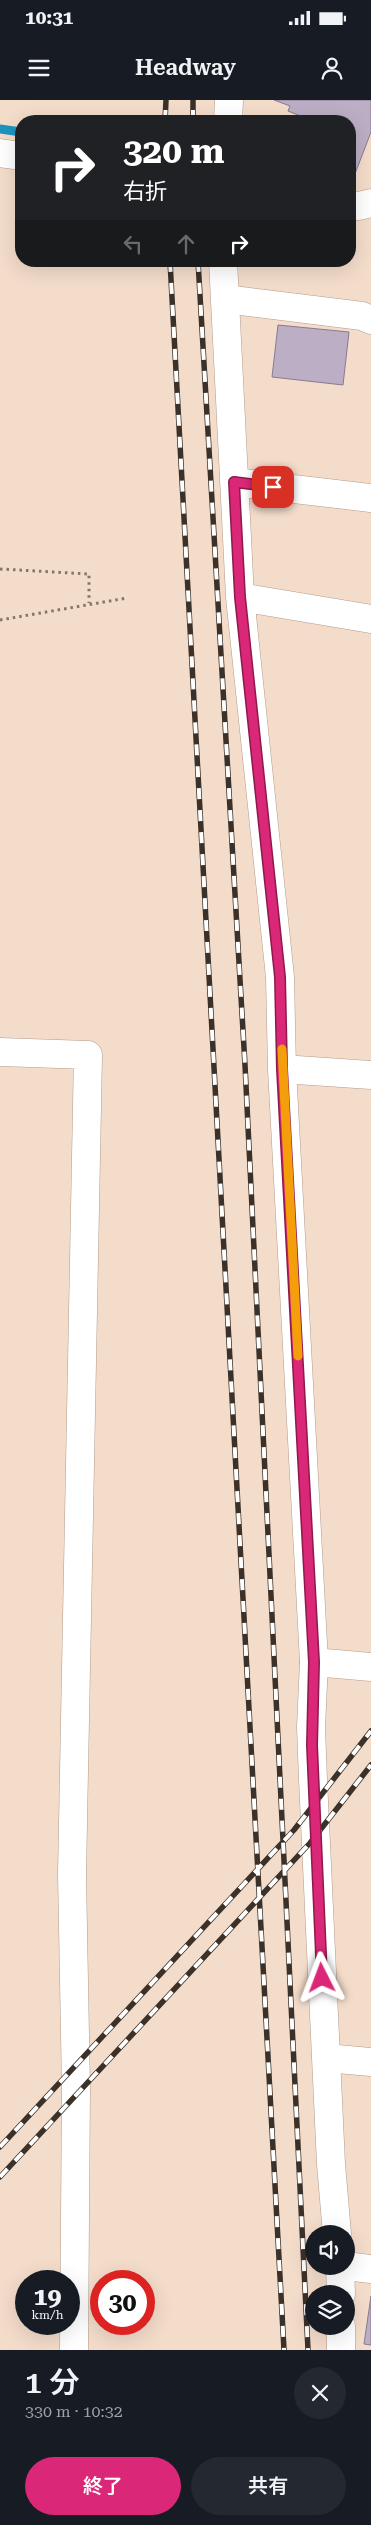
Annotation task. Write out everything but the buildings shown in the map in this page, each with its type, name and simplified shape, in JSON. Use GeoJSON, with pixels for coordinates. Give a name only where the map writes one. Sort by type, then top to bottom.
{"type":"FeatureCollection","features":[{"type":"Feature","properties":{"kind":"street"},"geometry":{"type":"LineString","coordinates":[[228,115],[229,100]]}},
{"type":"Feature","properties":{"kind":"street"},"geometry":{"type":"LineString","coordinates":[[0,153],[15,155]]}},
{"type":"Feature","properties":{"kind":"street"},"geometry":{"type":"LineString","coordinates":[[356,206],[371,203]]}},
{"type":"Feature","properties":{"kind":"street"},"geometry":{"type":"LineString","coordinates":[[223,267],[240,597],[280,977],[282,1069],[314,1662],[311,1727],[312,1780],[331,2164],[336,2225]]}},
{"type":"Feature","properties":{"kind":"street"},"geometry":{"type":"LineString","coordinates":[[225,299],[362,316],[371,320]]}},
{"type":"Feature","properties":{"kind":"street"},"geometry":{"type":"LineString","coordinates":[[234,482],[371,498]]}},
{"type":"Feature","properties":{"kind":"street"},"geometry":{"type":"LineString","coordinates":[[240,597],[371,619]]}},
{"type":"Feature","properties":{"kind":"street"},"geometry":{"type":"LineString","coordinates":[[0,1052],[88,1055],[72,1874],[76,2089],[74,2350]]}},
{"type":"Feature","properties":{"kind":"street"},"geometry":{"type":"LineString","coordinates":[[282,1069],[371,1075]]}},
{"type":"Feature","properties":{"kind":"street"},"geometry":{"type":"LineString","coordinates":[[314,1662],[371,1667]]}},
{"type":"Feature","properties":{"kind":"street"},"geometry":{"type":"LineString","coordinates":[[326,2058],[371,2062]]}},
{"type":"Feature","properties":{"kind":"street"},"geometry":{"type":"LineString","coordinates":[[355,2267],[371,2269]]}},
{"type":"Feature","properties":{"kind":"street"},"geometry":{"type":"LineString","coordinates":[[341,2335],[342,2350]]}},
{"type":"Feature","properties":{"kind":"path"},"geometry":{"type":"LineString","coordinates":[[0,570],[89,574],[89,603]]}},
{"type":"Feature","properties":{"kind":"path"},"geometry":{"type":"LineString","coordinates":[[0,620],[89,603],[127,598]]}},
{"type":"Feature","properties":{"kind":"waterway"},"geometry":{"type":"LineString","coordinates":[[0,129],[15,131]]}},
{"type":"Feature","properties":{"kind":"railway"},"geometry":{"type":"LineString","coordinates":[[165,115],[166,100]]}},
{"type":"Feature","properties":{"kind":"railway"},"geometry":{"type":"LineString","coordinates":[[193,100],[193,115]]}},
{"type":"Feature","properties":{"kind":"railway"},"geometry":{"type":"LineString","coordinates":[[170,267],[284,2350]]}},
{"type":"Feature","properties":{"kind":"railway"},"geometry":{"type":"LineString","coordinates":[[198,267],[245,1065],[308,2350]]}},
{"type":"Feature","properties":{"kind":"railway"},"geometry":{"type":"LineString","coordinates":[[0,2147],[294,1830],[371,1731]]}},
{"type":"Feature","properties":{"kind":"railway"},"geometry":{"type":"LineString","coordinates":[[0,2177],[310,1843],[371,1765]]}},
{"type":"Feature","properties":{"kind":"slow traffic"},"geometry":{"type":"LineString","coordinates":[[282,1049],[298,1356]]}},
{"type":"Feature","properties":{"kind":"route"},"geometry":{"type":"LineString","coordinates":[[273,487],[234,482],[240,597],[280,977],[282,1069],[314,1662],[311,1727],[312,1780],[322,1978]]}}]}
